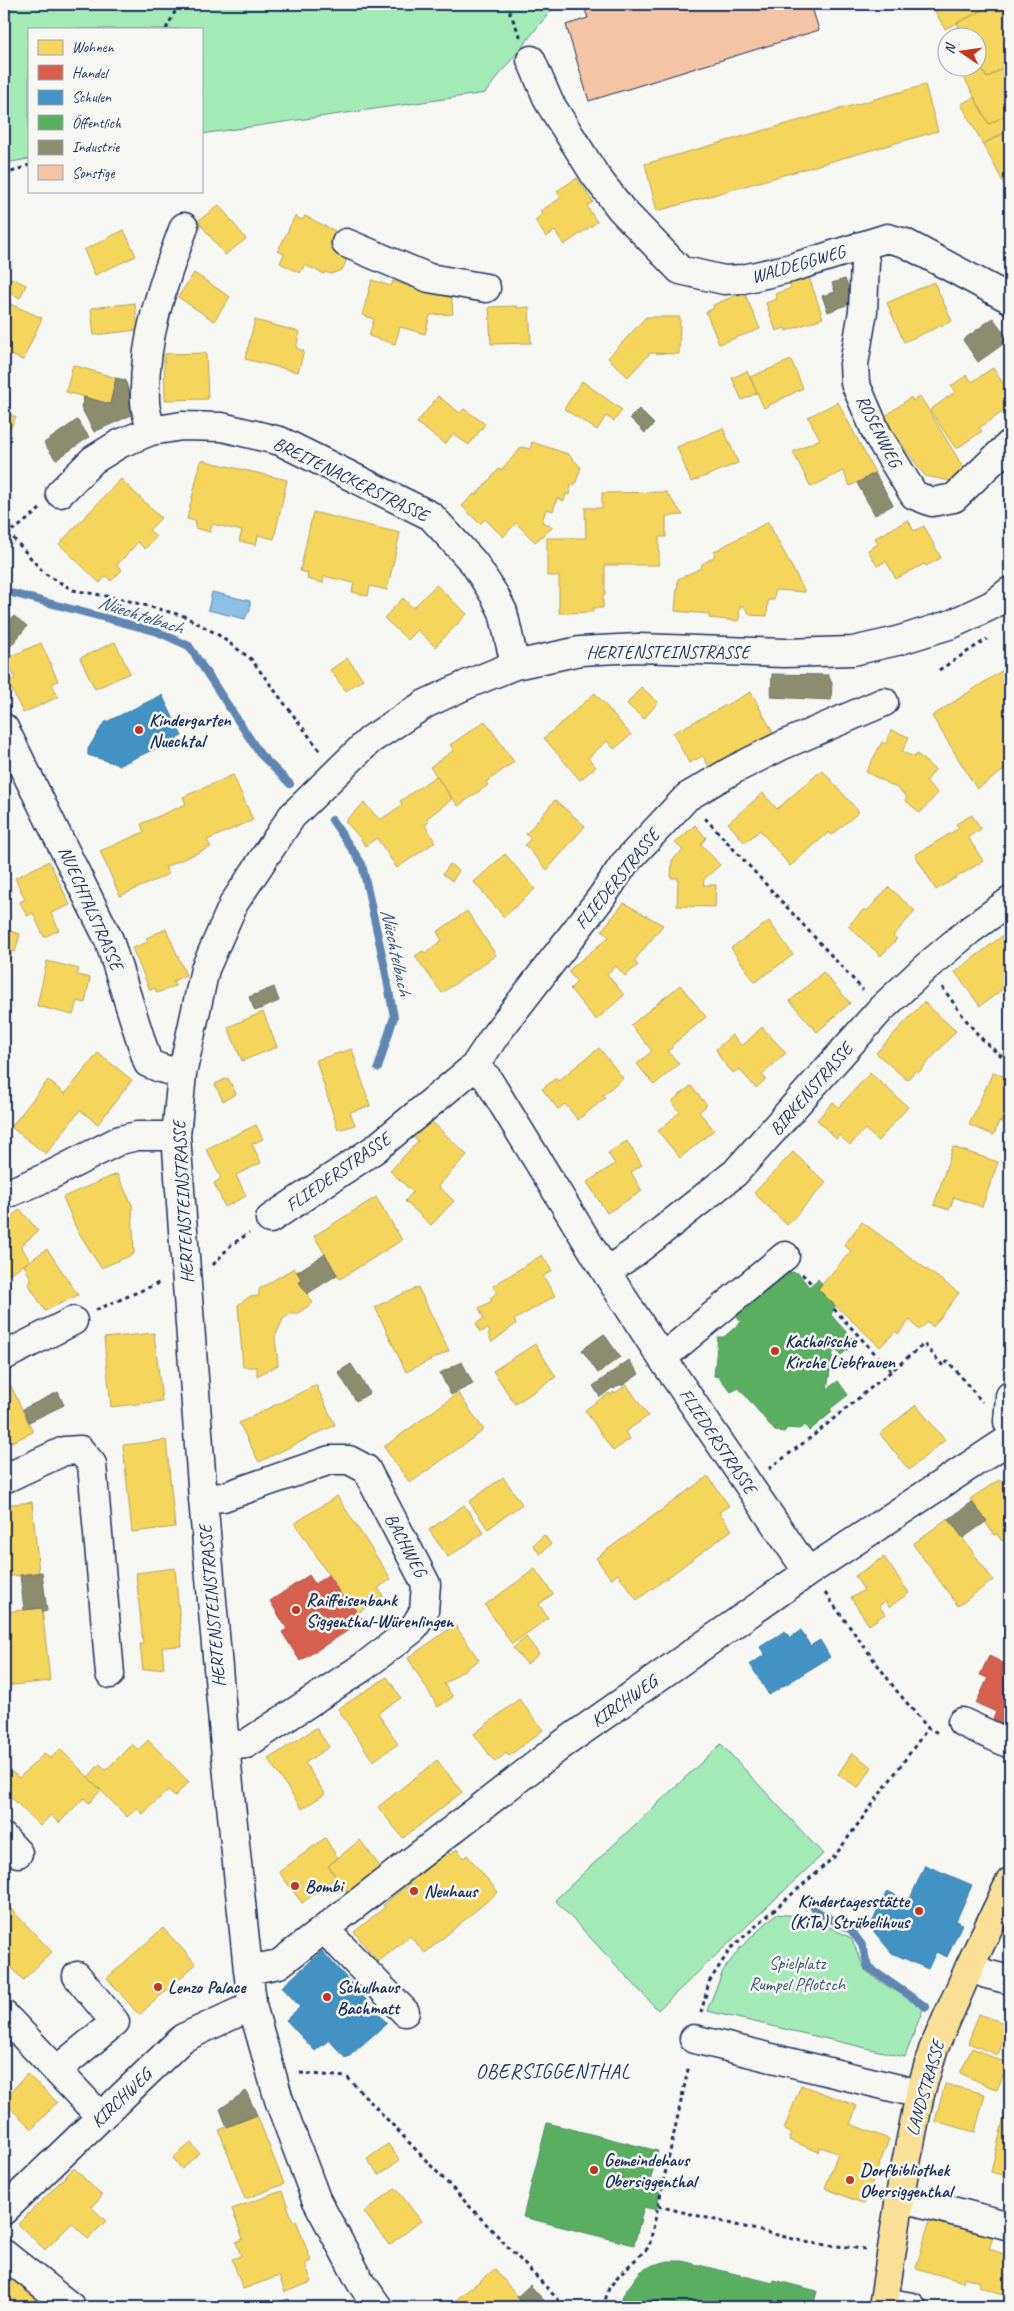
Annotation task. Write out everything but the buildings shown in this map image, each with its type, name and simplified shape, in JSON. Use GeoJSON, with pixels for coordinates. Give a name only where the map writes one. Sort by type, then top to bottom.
{"type":"FeatureCollection","features":[{"type":"Feature","properties":{"kind":"main road","name":"LANDSTRASSE"},"geometry":{"type":"LineString","coordinates":[[883,2305],[899,2199],[920,2094],[933,2050],[970,1966],[1007,1898]]}},
{"type":"Feature","properties":{"kind":"street","name":"WALDEGGWEG"},"geometry":{"type":"LineString","coordinates":[[531,60],[549,102],[595,175],[621,210],[680,270],[724,280],[744,279],[791,268],[887,238],[905,243],[1010,300]]}},
{"type":"Feature","properties":{"kind":"street"},"geometry":{"type":"LineString","coordinates":[[151,431],[145,402],[150,334],[163,284],[184,227]]}},
{"type":"Feature","properties":{"kind":"street"},"geometry":{"type":"LineString","coordinates":[[346,243],[429,278],[486,288]]}},
{"type":"Feature","properties":{"kind":"street","name":"ROSENWEG"},"geometry":{"type":"LineString","coordinates":[[860,246],[865,262],[863,311],[854,364],[855,383],[878,434],[914,495],[932,502],[954,498],[1010,444]]}},
{"type":"Feature","properties":{"kind":"street","name":"BREITENACKERSTRASSE"},"geometry":{"type":"LineString","coordinates":[[60,493],[93,460],[119,444],[151,431],[182,426],[222,427],[280,441],[431,516],[474,563],[495,596],[502,612],[515,665]]}},
{"type":"Feature","properties":{"kind":"street","name":"HERTENSTEINSTRASSE"},"geometry":{"type":"LineString","coordinates":[[378,2307],[360,2282],[316,2199],[279,2100],[253,2009],[224,1746],[203,1499],[176,1136],[182,1074],[205,969],[234,903],[292,816],[370,740],[425,704],[515,665],[580,651],[638,648],[784,653],[853,651],[897,641],[952,624],[992,604],[1010,591]]}},
{"type":"Feature","properties":{"kind":"street","name":"FLIEDERSTRASSE"},"geometry":{"type":"LineString","coordinates":[[270,1219],[375,1149],[474,1067],[496,1034],[601,898],[624,864],[687,797],[733,770],[783,745],[884,702]]}},
{"type":"Feature","properties":{"kind":"street","name":"NUECHTALSTRASSE"},"geometry":{"type":"LineString","coordinates":[[4,728],[109,940],[148,1063],[182,1074]]}},
{"type":"Feature","properties":{"kind":"street","name":"BIRKENSTRASSE"},"geometry":{"type":"LineString","coordinates":[[606,1272],[635,1252],[735,1173],[881,1009],[926,966],[970,930],[1010,901]]}},
{"type":"Feature","properties":{"kind":"street","name":"FLIEDERSTRASSE"},"geometry":{"type":"LineString","coordinates":[[474,1067],[487,1078],[606,1272],[662,1358],[808,1572]]}},
{"type":"Feature","properties":{"kind":"street"},"geometry":{"type":"LineString","coordinates":[[4,1195],[47,1178],[120,1140],[137,1136],[176,1136]]}},
{"type":"Feature","properties":{"kind":"street"},"geometry":{"type":"LineString","coordinates":[[662,1358],[785,1256]]}},
{"type":"Feature","properties":{"kind":"street"},"geometry":{"type":"LineString","coordinates":[[4,1356],[73,1322]]}},
{"type":"Feature","properties":{"kind":"street"},"geometry":{"type":"LineString","coordinates":[[1010,1396],[1008,1422],[1010,1426]]}},
{"type":"Feature","properties":{"kind":"street","name":"KIRCHWEG"},"geometry":{"type":"LineString","coordinates":[[248,1970],[279,1964],[562,1744],[808,1572],[1010,1439]]}},
{"type":"Feature","properties":{"kind":"street"},"geometry":{"type":"LineString","coordinates":[[4,1479],[64,1451],[80,1450],[92,1464],[110,1674]]}},
{"type":"Feature","properties":{"kind":"street","name":"BACHWEG"},"geometry":{"type":"LineString","coordinates":[[203,1499],[223,1497],[330,1460],[349,1460],[366,1469],[426,1584],[424,1611],[413,1629],[363,1667],[246,1744],[224,1746]]}},
{"type":"Feature","properties":{"kind":"street"},"geometry":{"type":"LineString","coordinates":[[953,1729],[1010,1744]]}},
{"type":"Feature","properties":{"kind":"street"},"geometry":{"type":"LineString","coordinates":[[325,1930],[405,2012]]}},
{"type":"Feature","properties":{"kind":"street"},"geometry":{"type":"LineString","coordinates":[[970,1966],[986,1974],[1010,1980]]}},
{"type":"Feature","properties":{"kind":"street"},"geometry":{"type":"LineString","coordinates":[[57,2070],[115,2022],[77,1976]]}},
{"type":"Feature","properties":{"kind":"street","name":"KIRCHWEG"},"geometry":{"type":"LineString","coordinates":[[4,2210],[183,2038],[238,2012],[253,2009]]}},
{"type":"Feature","properties":{"kind":"street"},"geometry":{"type":"LineString","coordinates":[[4,2015],[101,2117]]}},
{"type":"Feature","properties":{"kind":"street"},"geometry":{"type":"LineString","coordinates":[[694,2039],[920,2094]]}},
{"type":"Feature","properties":{"kind":"street"},"geometry":{"type":"LineString","coordinates":[[899,2199],[918,2202],[1010,2226]]}},
{"type":"Feature","properties":{"kind":"street"},"geometry":{"type":"LineString","coordinates":[[4,2254],[71,2307]]}},
{"type":"Feature","properties":{"kind":"street"},"geometry":{"type":"LineString","coordinates":[[883,2305],[912,2307]]}},
{"type":"Feature","properties":{"kind":"path"},"geometry":{"type":"LineString","coordinates":[[166,28],[178,4]]}},
{"type":"Feature","properties":{"kind":"path"},"geometry":{"type":"LineString","coordinates":[[506,4],[531,60]]}},
{"type":"Feature","properties":{"kind":"path"},"geometry":{"type":"LineString","coordinates":[[4,175],[28,165]]}},
{"type":"Feature","properties":{"kind":"path"},"geometry":{"type":"LineString","coordinates":[[60,493],[17,528],[6,533],[44,574],[73,590],[122,599],[184,616],[217,634],[251,659],[337,772]]}},
{"type":"Feature","properties":{"kind":"path"},"geometry":{"type":"LineString","coordinates":[[939,670],[995,634]]}},
{"type":"Feature","properties":{"kind":"path"},"geometry":{"type":"LineString","coordinates":[[687,797],[881,1009]]}},
{"type":"Feature","properties":{"kind":"path"},"geometry":{"type":"LineString","coordinates":[[926,966],[984,1041],[1010,1061]]}},
{"type":"Feature","properties":{"kind":"path","name":"FLIEDERSTRASSE"},"geometry":{"type":"LineString","coordinates":[[208,1270],[231,1245],[270,1219]]}},
{"type":"Feature","properties":{"kind":"path"},"geometry":{"type":"LineString","coordinates":[[73,1322],[147,1286],[165,1280]]}},
{"type":"Feature","properties":{"kind":"path"},"geometry":{"type":"LineString","coordinates":[[834,1309],[891,1371]]}},
{"type":"Feature","properties":{"kind":"path"},"geometry":{"type":"LineString","coordinates":[[748,1485],[814,1435],[924,1344],[943,1366],[948,1361],[960,1375]]}},
{"type":"Feature","properties":{"kind":"path"},"geometry":{"type":"LineString","coordinates":[[808,1572],[896,1690],[928,1728],[953,1729]]}},
{"type":"Feature","properties":{"kind":"path"},"geometry":{"type":"LineString","coordinates":[[603,2307],[609,2288],[618,2274],[649,2247],[694,2039],[709,1982],[731,1948],[834,1857],[928,1728]]}},
{"type":"Feature","properties":{"kind":"path"},"geometry":{"type":"LineString","coordinates":[[292,2072],[347,2077],[566,2307]]}},
{"type":"Feature","properties":{"kind":"path"},"geometry":{"type":"LineString","coordinates":[[658,2206],[810,2243],[871,2249]]}},
{"type":"Feature","properties":{"kind":"green space"},"geometry":{"type":"Polygon","coordinates":[[[4,4],[556,4],[485,93],[202,134],[202,28],[28,28],[28,159],[4,163],[4,4]]]}},
{"type":"Feature","properties":{"kind":"green space"},"geometry":{"type":"Polygon","coordinates":[[[721,1744],[823,1854],[658,2010],[555,1900],[721,1744]]]}},
{"type":"Feature","properties":{"kind":"green space","name":"Spielplatz Rumpel Pflotsch"},"geometry":{"type":"Polygon","coordinates":[[[776,1914],[810,1917],[851,1938],[865,1970],[884,1984],[924,2006],[905,2057],[707,2011],[723,1971],[740,1948],[776,1914]]]}},
{"type":"Feature","properties":{"kind":"water"},"geometry":{"type":"Polygon","coordinates":[[[212,592],[250,601],[250,611],[245,619],[208,610],[212,592]]]}},
{"type":"Feature","properties":{"kind":"waterway","name":"Nüechtelbach"},"geometry":{"type":"LineString","coordinates":[[4,591],[158,632],[189,646],[260,754],[290,784]]}},
{"type":"Feature","properties":{"kind":"waterway","name":"Nüechtelbach"},"geometry":{"type":"LineString","coordinates":[[332,820],[362,864],[394,1017],[378,1068]]}},
{"type":"Feature","properties":{"kind":"waterway","name":"Nüechtelbach"},"geometry":{"type":"LineString","coordinates":[[810,1902],[818,1912],[851,1930],[862,1945],[868,1967],[926,2007]]}},
{"type":"Feature","properties":{"kind":"place","name":"Kindergarten Nuechtal"},"geometry":{"type":"Point","coordinates":[139,730]}},
{"type":"Feature","properties":{"kind":"place","name":"Katholische Kirche Liebfrauen"},"geometry":{"type":"Point","coordinates":[775,1351]}},
{"type":"Feature","properties":{"kind":"place","name":"Raiffeisenbank Siggenthal-Würenlingen"},"geometry":{"type":"Point","coordinates":[296,1610]}},
{"type":"Feature","properties":{"kind":"place","name":"Bombi"},"geometry":{"type":"Point","coordinates":[295,1886]}},
{"type":"Feature","properties":{"kind":"place","name":"Neuhaus"},"geometry":{"type":"Point","coordinates":[414,1891]}},
{"type":"Feature","properties":{"kind":"place","name":"Kindertagesstätte (KiTa) Strübelihuus"},"geometry":{"type":"Point","coordinates":[919,1911]}},
{"type":"Feature","properties":{"kind":"place","name":"Lenzo Palace"},"geometry":{"type":"Point","coordinates":[158,1987]}},
{"type":"Feature","properties":{"kind":"place","name":"Schulhaus Bachmatt"},"geometry":{"type":"Point","coordinates":[327,1997]}},
{"type":"Feature","properties":{"kind":"place","name":"Gemeindehaus Obersiggenthal"},"geometry":{"type":"Point","coordinates":[594,2170]}},
{"type":"Feature","properties":{"kind":"place","name":"Dorfbibliothek Obersiggenthal"},"geometry":{"type":"Point","coordinates":[850,2180]}},
{"type":"Feature","properties":{"kind":"district","name":"OBERSIGGENTHAL"},"geometry":{"type":"Point","coordinates":[553,2071]}}]}
